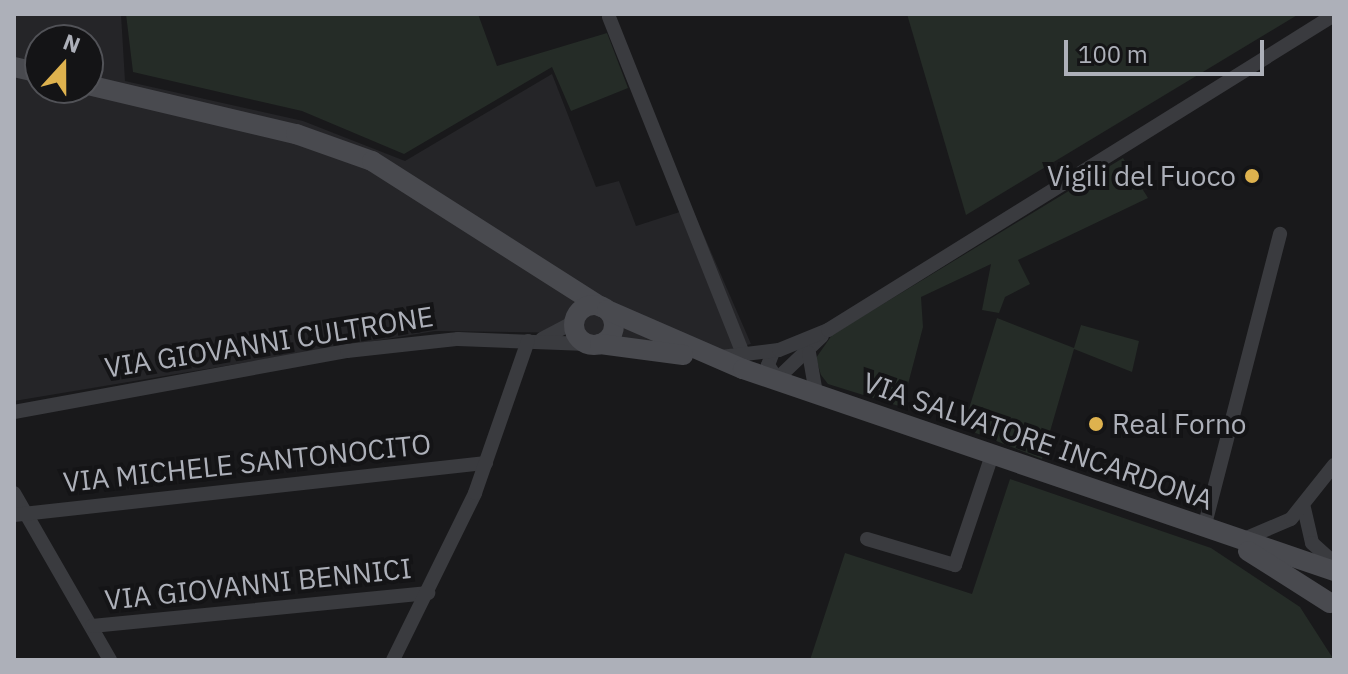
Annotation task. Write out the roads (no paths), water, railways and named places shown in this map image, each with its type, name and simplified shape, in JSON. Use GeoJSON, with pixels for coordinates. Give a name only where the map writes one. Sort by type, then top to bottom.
{"type":"FeatureCollection","features":[{"type":"Feature","properties":{"kind":"street"},"geometry":{"type":"LineString","coordinates":[[534,263],[594,344],[744,362],[828,330],[1334,15]]}},
{"type":"Feature","properties":{"kind":"street"},"geometry":{"type":"LineString","coordinates":[[609,17],[744,362]]}},
{"type":"Feature","properties":{"kind":"street"},"geometry":{"type":"LineString","coordinates":[[104,89],[296,134],[372,161],[604,308],[716,357],[744,362]]}},
{"type":"Feature","properties":{"kind":"street"},"geometry":{"type":"LineString","coordinates":[[1280,234],[1210,530],[1332,606]]}},
{"type":"Feature","properties":{"kind":"street"},"geometry":{"type":"LineString","coordinates":[[594,344],[613,329],[604,308]]}},
{"type":"Feature","properties":{"kind":"street"},"geometry":{"type":"LineString","coordinates":[[393,660],[428,593],[486,463],[531,341],[575,318],[604,308]]}},
{"type":"Feature","properties":{"kind":"street"},"geometry":{"type":"LineString","coordinates":[[773,352],[768,365],[777,379],[809,353],[828,330]]}},
{"type":"Feature","properties":{"kind":"street","name":"VIA GIOVANNI CULTRONE"},"geometry":{"type":"LineString","coordinates":[[14,412],[347,351],[458,339],[594,344]]}},
{"type":"Feature","properties":{"kind":"street"},"geometry":{"type":"LineString","coordinates":[[809,353],[816,393]]}},
{"type":"Feature","properties":{"kind":"street","name":"VIA SALVATORE INCARDONA"},"geometry":{"type":"LineString","coordinates":[[744,362],[777,379],[816,393],[1282,555],[1328,566]]}},
{"type":"Feature","properties":{"kind":"street"},"geometry":{"type":"LineString","coordinates":[[867,539],[955,565],[993,452]]}},
{"type":"Feature","properties":{"kind":"street","name":"VIA MICHELE SANTONOCITO"},"geometry":{"type":"LineString","coordinates":[[20,514],[486,463]]}},
{"type":"Feature","properties":{"kind":"street"},"geometry":{"type":"LineString","coordinates":[[1241,541],[1280,526],[1304,508],[1334,465]]}},
{"type":"Feature","properties":{"kind":"street"},"geometry":{"type":"LineString","coordinates":[[14,493],[20,514],[92,626],[110,660]]}},
{"type":"Feature","properties":{"kind":"street"},"geometry":{"type":"LineString","coordinates":[[1304,508],[1305,535],[1328,566],[1332,606]]}},
{"type":"Feature","properties":{"kind":"street"},"geometry":{"type":"LineString","coordinates":[[1280,526],[1282,555]]}},
{"type":"Feature","properties":{"kind":"street"},"geometry":{"type":"LineString","coordinates":[[1282,555],[1305,535]]}},
{"type":"Feature","properties":{"kind":"street","name":"VIA GIOVANNI BENNICI"},"geometry":{"type":"LineString","coordinates":[[92,626],[428,593]]}},
{"type":"Feature","properties":{"kind":"place","name":"Vigili del Fuoco"},"geometry":{"type":"Point","coordinates":[1252,176]}},
{"type":"Feature","properties":{"kind":"place","name":"Real Forno"},"geometry":{"type":"Point","coordinates":[1096,424]}}]}
